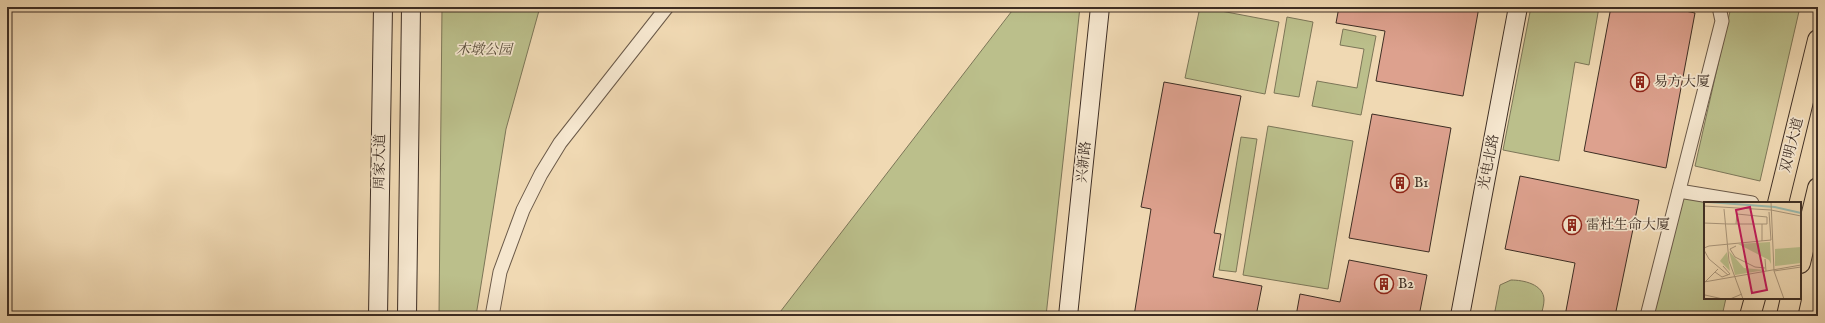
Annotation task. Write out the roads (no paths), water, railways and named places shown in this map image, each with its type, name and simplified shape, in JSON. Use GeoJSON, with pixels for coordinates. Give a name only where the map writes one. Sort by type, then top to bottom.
{"type":"FeatureCollection","features":[{"type":"Feature","properties":{"kind":"main road","name":"双明大道"},"geometry":{"type":"LineString","coordinates":[[1778,202],[1818,40]]}},
{"type":"Feature","properties":{"kind":"main road"},"geometry":{"type":"LineString","coordinates":[[1801,259],[1818,188]]}},
{"type":"Feature","properties":{"kind":"main road"},"geometry":{"type":"LineString","coordinates":[[1750,316],[1754,299]]}},
{"type":"Feature","properties":{"kind":"main road"},"geometry":{"type":"LineString","coordinates":[[1786,316],[1791,299]]}},
{"type":"Feature","properties":{"kind":"street","name":"周家大道"},"geometry":{"type":"LineString","coordinates":[[378,316],[383,7]]}},
{"type":"Feature","properties":{"kind":"street","name":"周家大道"},"geometry":{"type":"LineString","coordinates":[[407,316],[411,7]]}},
{"type":"Feature","properties":{"kind":"street"},"geometry":{"type":"LineString","coordinates":[[492,316],[500,272],[523,210],[541,174],[560,143],[668,7]]}},
{"type":"Feature","properties":{"kind":"street","name":"兴新路"},"geometry":{"type":"LineString","coordinates":[[1068,316],[1100,7]]}},
{"type":"Feature","properties":{"kind":"street","name":"光电北路"},"geometry":{"type":"LineString","coordinates":[[1460,316],[1518,7]]}},
{"type":"Feature","properties":{"kind":"street"},"geometry":{"type":"LineString","coordinates":[[1647,316],[1722,21],[1720,7]]}},
{"type":"Feature","properties":{"kind":"street"},"geometry":{"type":"LineString","coordinates":[[1679,191],[1746,202]]}},
{"type":"Feature","properties":{"kind":"place","name":"易方大厦"},"geometry":{"type":"Point","coordinates":[1640,82]}},
{"type":"Feature","properties":{"kind":"place","name":"B1"},"geometry":{"type":"Point","coordinates":[1400,183]}},
{"type":"Feature","properties":{"kind":"place","name":"雷杜生命大厦"},"geometry":{"type":"Point","coordinates":[1572,225]}},
{"type":"Feature","properties":{"kind":"place","name":"B2"},"geometry":{"type":"Point","coordinates":[1384,284]}},
{"type":"Feature","properties":{"kind":"park label","name":"木墩公园"},"geometry":{"type":"Point","coordinates":[484,50]}}]}
